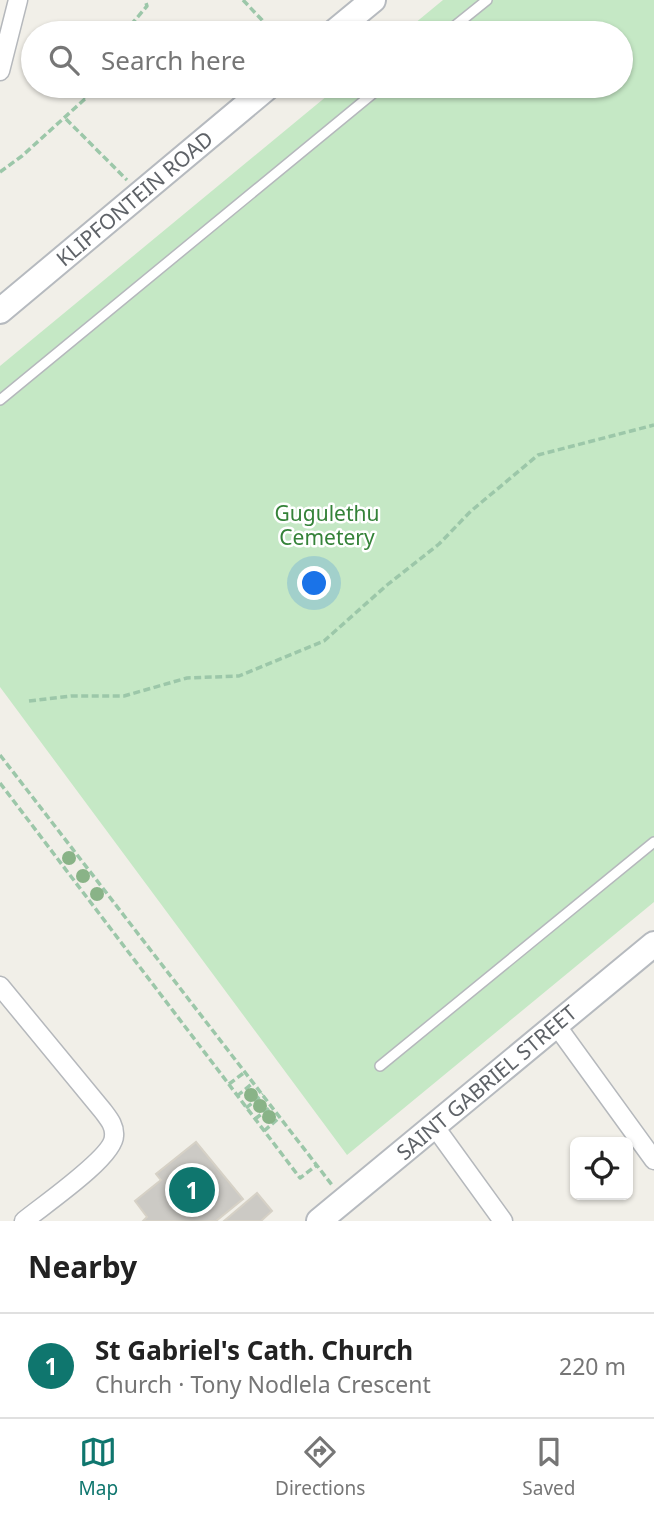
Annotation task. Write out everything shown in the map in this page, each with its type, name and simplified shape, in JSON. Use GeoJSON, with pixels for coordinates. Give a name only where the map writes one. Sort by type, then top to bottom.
{"type":"FeatureCollection","features":[{"type":"Feature","properties":{"kind":"street"},"geometry":{"type":"LineString","coordinates":[[0,71],[18,0]]}},
{"type":"Feature","properties":{"kind":"street"},"geometry":{"type":"LineString","coordinates":[[348,21],[373,0]]}},
{"type":"Feature","properties":{"kind":"street","name":"KLIPFONTEIN ROAD"},"geometry":{"type":"LineString","coordinates":[[0,311],[255,98]]}},
{"type":"Feature","properties":{"kind":"street","name":"SAINT GABRIEL STREET"},"geometry":{"type":"LineString","coordinates":[[319,1221],[654,944]]}},
{"type":"Feature","properties":{"kind":"street"},"geometry":{"type":"LineString","coordinates":[[0,986],[113,1125],[112,1145],[99,1161],[24,1221]]}},
{"type":"Feature","properties":{"kind":"street"},"geometry":{"type":"LineString","coordinates":[[556,1025],[654,1160]]}},
{"type":"Feature","properties":{"kind":"street"},"geometry":{"type":"LineString","coordinates":[[435,1127],[503,1221]]}},
{"type":"Feature","properties":{"kind":"lane"},"geometry":{"type":"LineString","coordinates":[[461,21],[487,0]]}},
{"type":"Feature","properties":{"kind":"lane"},"geometry":{"type":"LineString","coordinates":[[0,400],[367,98]]}},
{"type":"Feature","properties":{"kind":"lane"},"geometry":{"type":"LineString","coordinates":[[380,1066],[654,842]]}},
{"type":"Feature","properties":{"kind":"path"},"geometry":{"type":"LineString","coordinates":[[134,21],[146,6],[145,0]]}},
{"type":"Feature","properties":{"kind":"path"},"geometry":{"type":"LineString","coordinates":[[243,0],[263,21]]}},
{"type":"Feature","properties":{"kind":"path"},"geometry":{"type":"LineString","coordinates":[[0,172],[65,119],[86,98]]}},
{"type":"Feature","properties":{"kind":"path"},"geometry":{"type":"LineString","coordinates":[[65,119],[131,184]]}},
{"type":"Feature","properties":{"kind":"path"},"geometry":{"type":"LineString","coordinates":[[29,701],[71,696],[124,696],[187,678],[239,676],[324,641],[387,585],[439,544],[471,511],[538,455],[654,425]]}},
{"type":"Feature","properties":{"kind":"path"},"geometry":{"type":"LineString","coordinates":[[0,755],[336,1190]]}},
{"type":"Feature","properties":{"kind":"path"},"geometry":{"type":"LineString","coordinates":[[0,783],[300,1178],[317,1165]]}},
{"type":"Feature","properties":{"kind":"path"},"geometry":{"type":"LineString","coordinates":[[229,1084],[245,1072]]}},
{"type":"Feature","properties":{"kind":"path"},"geometry":{"type":"LineString","coordinates":[[237,1096],[253,1083]]}},
{"type":"Feature","properties":{"kind":"path"},"geometry":{"type":"LineString","coordinates":[[246,1108],[262,1094]]}},
{"type":"Feature","properties":{"kind":"path"},"geometry":{"type":"LineString","coordinates":[[255,1119],[272,1106]]}},
{"type":"Feature","properties":{"kind":"path"},"geometry":{"type":"LineString","coordinates":[[264,1130],[280,1117]]}},
{"type":"Feature","properties":{"kind":"green space","name":"Gugulethu Cemetery"},"geometry":{"type":"Polygon","coordinates":[[[443,0],[654,0],[654,902],[347,1155],[0,687],[0,366],[324,98],[633,98],[633,21],[418,21],[443,0]]]}},
{"type":"Feature","properties":{"kind":"building"},"geometry":{"type":"Polygon","coordinates":[[[196,1142],[243,1199],[216,1221],[143,1221],[147,1217],[135,1201],[161,1180],[156,1174],[196,1142]]]}},
{"type":"Feature","properties":{"kind":"building"},"geometry":{"type":"Polygon","coordinates":[[[257,1193],[272,1211],[261,1221],[224,1221],[257,1193]]]}},
{"type":"Feature","properties":{"kind":"place","name":"St Gabriel's Cath. Church"},"geometry":{"type":"Point","coordinates":[192,1190]}}]}
